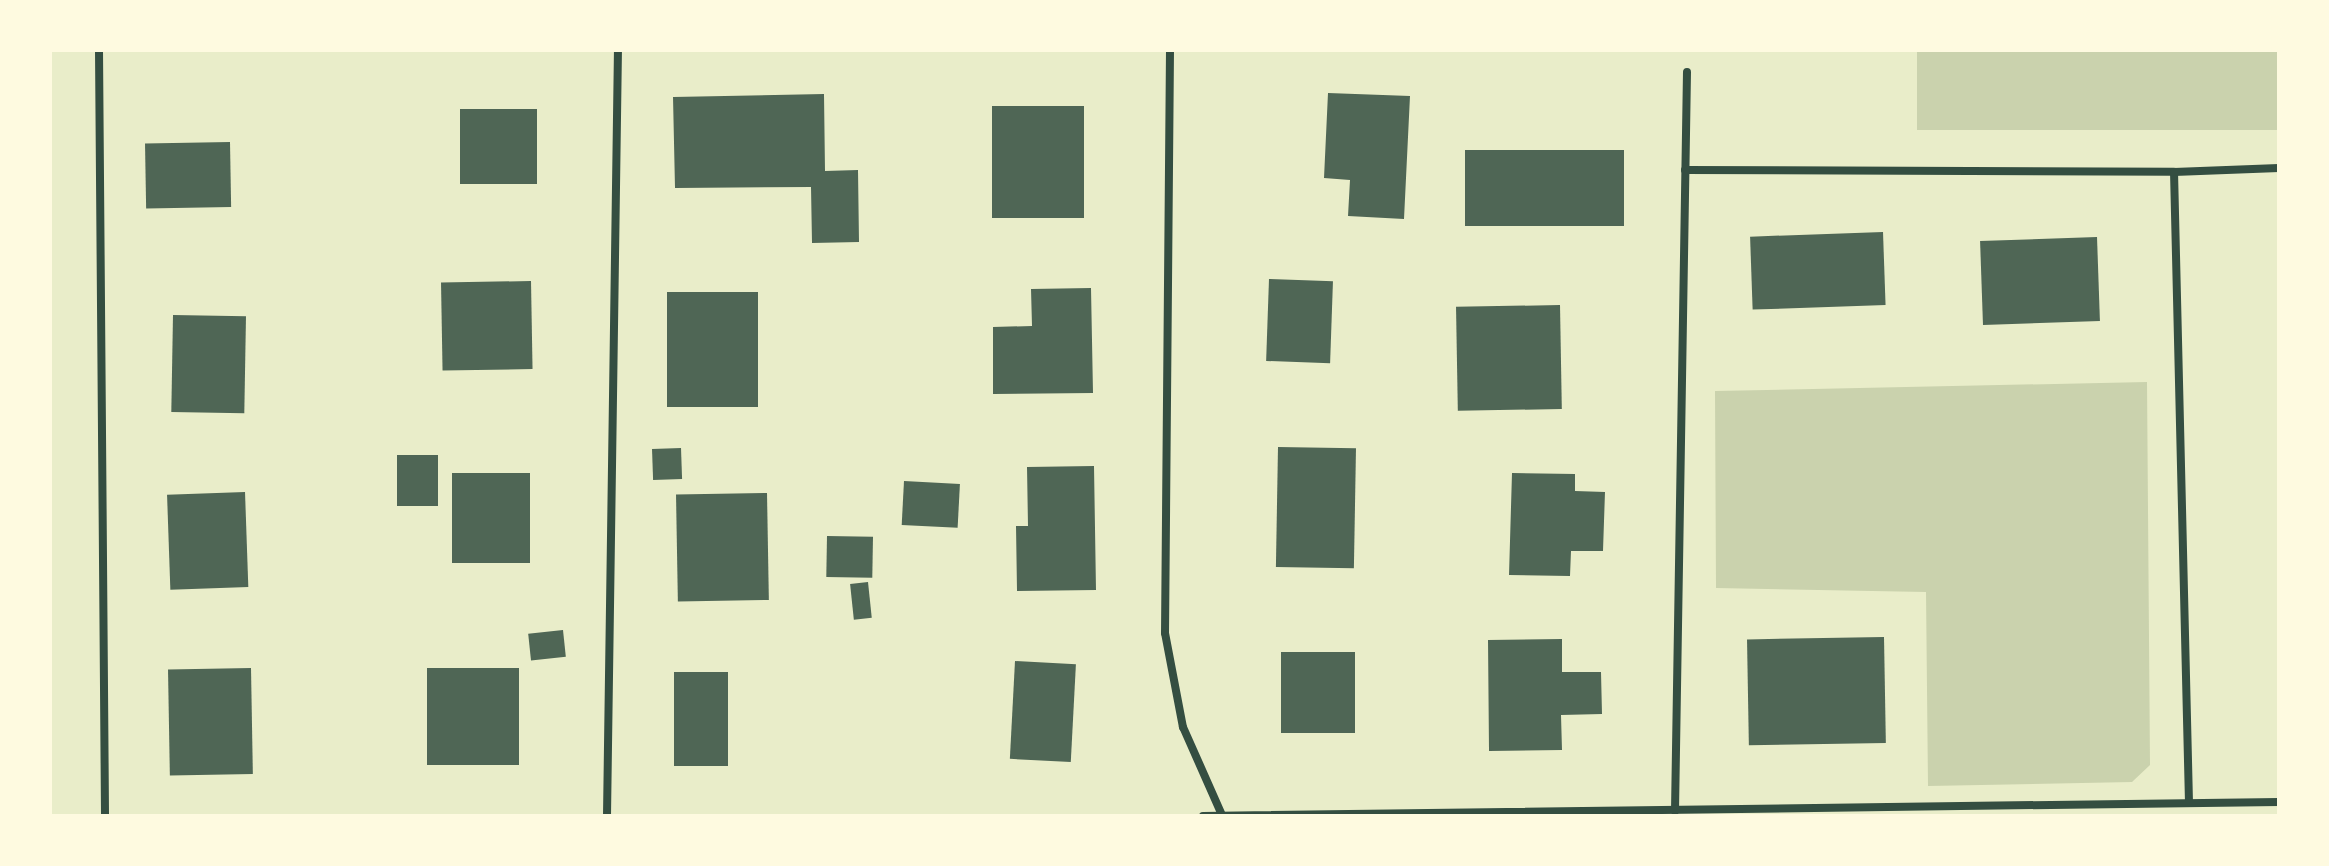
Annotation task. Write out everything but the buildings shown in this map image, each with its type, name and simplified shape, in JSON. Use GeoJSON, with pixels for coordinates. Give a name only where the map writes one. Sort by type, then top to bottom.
{"type":"FeatureCollection","features":[{"type":"Feature","properties":{"kind":"street"},"geometry":{"type":"LineString","coordinates":[[99,50],[105,816]]}},
{"type":"Feature","properties":{"kind":"street"},"geometry":{"type":"LineString","coordinates":[[607,816],[618,50]]}},
{"type":"Feature","properties":{"kind":"street"},"geometry":{"type":"LineString","coordinates":[[1170,50],[1165,633],[1183,727],[1222,815]]}},
{"type":"Feature","properties":{"kind":"street"},"geometry":{"type":"LineString","coordinates":[[1675,811],[1687,72]]}},
{"type":"Feature","properties":{"kind":"street"},"geometry":{"type":"LineString","coordinates":[[1685,170],[2174,172],[2279,168]]}},
{"type":"Feature","properties":{"kind":"street"},"geometry":{"type":"LineString","coordinates":[[2174,172],[2189,803]]}},
{"type":"Feature","properties":{"kind":"street"},"geometry":{"type":"LineString","coordinates":[[1203,816],[2279,802]]}},
{"type":"Feature","properties":{"kind":"green space"},"geometry":{"type":"Polygon","coordinates":[[[1917,50],[2279,50],[2279,130],[1917,130],[1917,50]]]}},
{"type":"Feature","properties":{"kind":"green space"},"geometry":{"type":"Polygon","coordinates":[[[2147,382],[2150,765],[2132,782],[1928,786],[1926,592],[1716,588],[1715,391],[2147,382]]]}}]}
